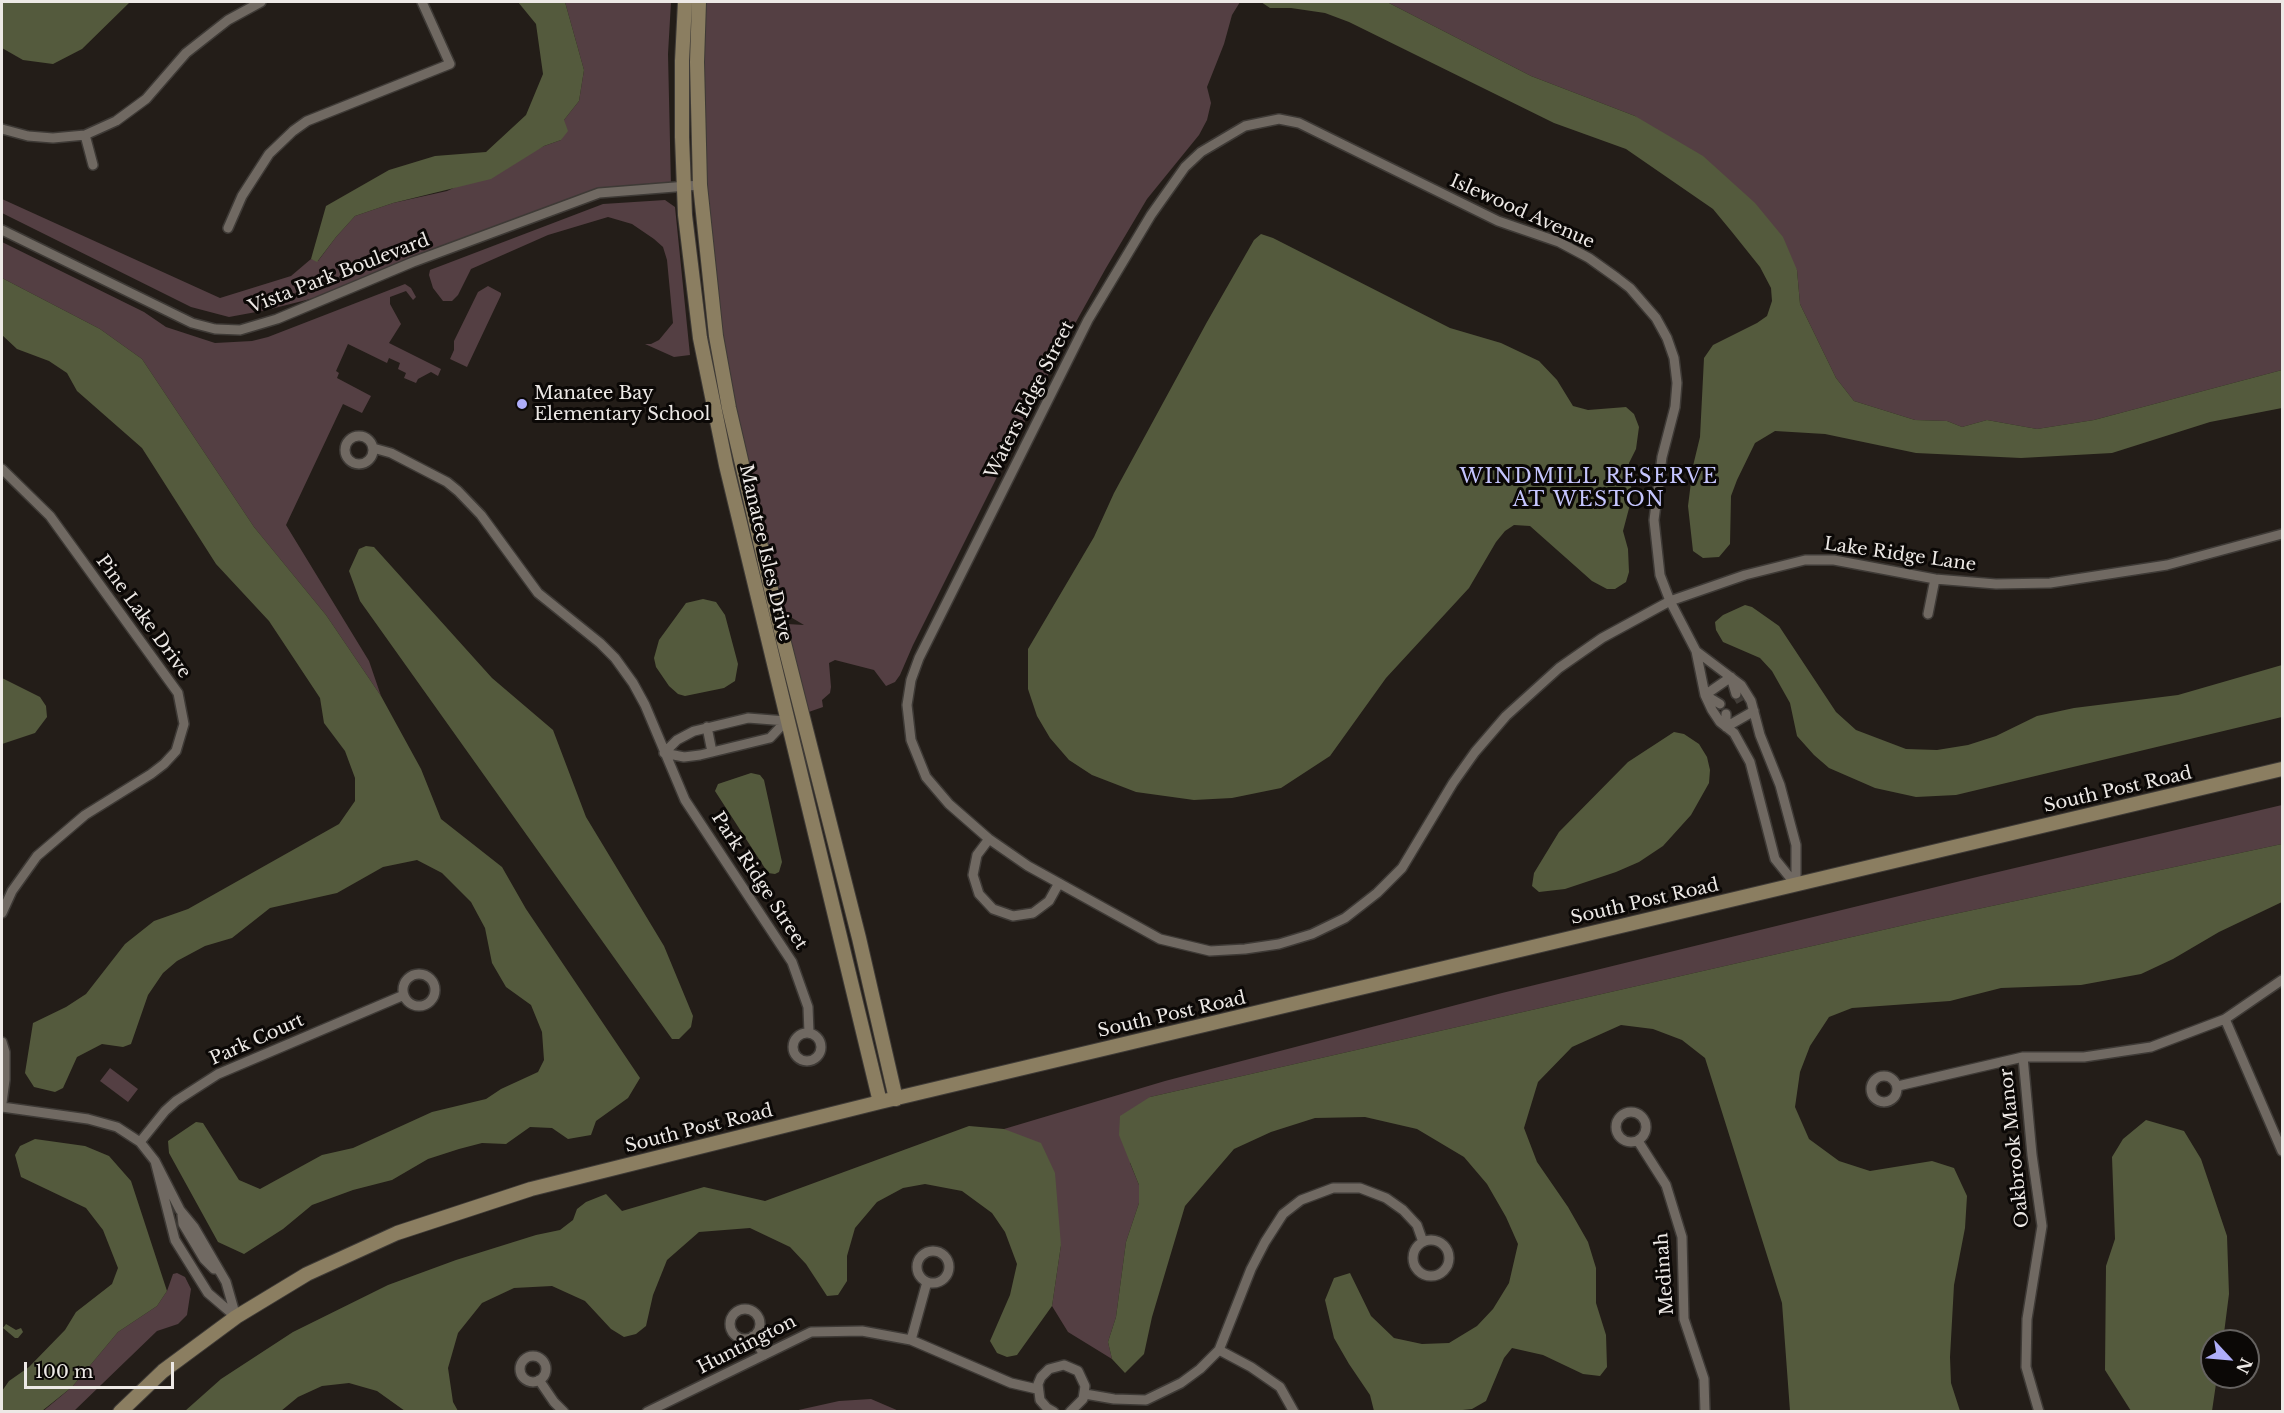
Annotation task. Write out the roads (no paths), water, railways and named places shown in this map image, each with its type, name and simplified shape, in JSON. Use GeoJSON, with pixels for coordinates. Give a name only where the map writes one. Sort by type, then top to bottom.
{"type":"FeatureCollection","features":[{"type":"Feature","properties":{"kind":"street"},"geometry":{"type":"LineString","coordinates":[[2,129],[28,136],[53,138],[85,135],[116,120],[146,99],[186,53],[228,20],[261,2]]}},
{"type":"Feature","properties":{"kind":"street"},"geometry":{"type":"LineString","coordinates":[[228,228],[242,196],[269,153],[292,131],[307,121],[450,64],[422,2]]}},
{"type":"Feature","properties":{"kind":"street","name":"Manatee Isles Drive"},"geometry":{"type":"LineString","coordinates":[[685,2],[682,61],[685,215],[700,338],[729,478],[786,721],[880,1102]]}},
{"type":"Feature","properties":{"kind":"street","name":"Manatee Isles Drive"},"geometry":{"type":"LineString","coordinates":[[699,2],[697,85],[699,185],[716,336],[744,474],[859,938],[896,1099]]}},
{"type":"Feature","properties":{"kind":"street","name":"Islewood Avenue"},"geometry":{"type":"LineString","coordinates":[[1226,136],[1245,126],[1260,122],[1279,119],[1299,123],[1498,221],[1559,242],[1589,258],[1630,288],[1656,318],[1667,338],[1674,358],[1677,383],[1675,407],[1662,457],[1654,520],[1660,575],[1670,601],[1696,651]]}},
{"type":"Feature","properties":{"kind":"street"},"geometry":{"type":"LineString","coordinates":[[85,135],[93,165]]}},
{"type":"Feature","properties":{"kind":"street","name":"Waters Edge Street"},"geometry":{"type":"LineString","coordinates":[[907,705],[910,680],[919,658],[1088,320],[1176,178],[1201,152],[1226,136]]}},
{"type":"Feature","properties":{"kind":"street","name":"Vista Park Boulevard"},"geometry":{"type":"LineString","coordinates":[[2,230],[192,323],[215,329],[240,330],[277,319],[413,262],[599,193],[699,185]]}},
{"type":"Feature","properties":{"kind":"street","name":"Park Ridge Street"},"geometry":{"type":"LineString","coordinates":[[373,447],[391,453],[447,482],[470,502],[538,593],[615,658],[645,705],[685,800],[792,962],[808,1007],[809,1033]]}},
{"type":"Feature","properties":{"kind":"street","name":"Pine Lake Drive"},"geometry":{"type":"LineString","coordinates":[[2,469],[51,516],[178,693],[184,724],[176,751],[164,764],[85,815],[37,856],[12,891],[2,913]]}},
{"type":"Feature","properties":{"kind":"street"},"geometry":{"type":"LineString","coordinates":[[729,478],[744,474]]}},
{"type":"Feature","properties":{"kind":"street","name":"Lake Ridge Lane"},"geometry":{"type":"LineString","coordinates":[[907,705],[911,740],[926,777],[949,804],[989,838],[1028,866],[1160,939],[1210,951],[1279,944],[1312,934],[1346,918],[1377,893],[1402,868],[1453,783],[1475,752],[1506,716],[1559,668],[1602,638],[1670,601],[1745,575],[1804,560],[1834,560],[1935,579],[1996,584],[2050,583],[2167,565],[2283,534]]}},
{"type":"Feature","properties":{"kind":"street"},"geometry":{"type":"LineString","coordinates":[[1929,614],[1935,579]]}},
{"type":"Feature","properties":{"kind":"street"},"geometry":{"type":"LineString","coordinates":[[1696,651],[1741,685],[1751,701],[1760,735],[1780,785],[1796,846],[1796,885]]}},
{"type":"Feature","properties":{"kind":"street"},"geometry":{"type":"LineString","coordinates":[[1696,651],[1705,695],[1712,710],[1743,746],[1750,762],[1775,859],[1796,885]]}},
{"type":"Feature","properties":{"kind":"street"},"geometry":{"type":"LineString","coordinates":[[1731,677],[1736,694]]}},
{"type":"Feature","properties":{"kind":"street"},"geometry":{"type":"LineString","coordinates":[[1705,695],[1731,677]]}},
{"type":"Feature","properties":{"kind":"street"},"geometry":{"type":"LineString","coordinates":[[1705,695],[1720,704]]}},
{"type":"Feature","properties":{"kind":"street"},"geometry":{"type":"LineString","coordinates":[[1742,704],[1754,711]]}},
{"type":"Feature","properties":{"kind":"street"},"geometry":{"type":"LineString","coordinates":[[1726,727],[1754,711]]}},
{"type":"Feature","properties":{"kind":"street"},"geometry":{"type":"LineString","coordinates":[[664,753],[684,757],[770,738],[786,721],[803,714]]}},
{"type":"Feature","properties":{"kind":"street"},"geometry":{"type":"LineString","coordinates":[[1726,714],[1726,727]]}},
{"type":"Feature","properties":{"kind":"street"},"geometry":{"type":"LineString","coordinates":[[664,753],[677,740],[694,731],[748,718],[786,721]]}},
{"type":"Feature","properties":{"kind":"street"},"geometry":{"type":"LineString","coordinates":[[707,728],[712,752]]}},
{"type":"Feature","properties":{"kind":"street","name":"South Post Road"},"geometry":{"type":"LineString","coordinates":[[120,1412],[163,1371],[236,1317],[307,1274],[408,1229],[531,1189],[880,1102],[2283,770]]}},
{"type":"Feature","properties":{"kind":"street"},"geometry":{"type":"LineString","coordinates":[[989,838],[977,855],[974,875],[980,894],[993,909],[1013,916],[1033,913],[1049,901],[1059,883]]}},
{"type":"Feature","properties":{"kind":"street"},"geometry":{"type":"LineString","coordinates":[[1898,1086],[2023,1057],[2084,1057],[2151,1047],[2225,1019],[2283,980]]}},
{"type":"Feature","properties":{"kind":"street","name":"Park Court"},"geometry":{"type":"LineString","coordinates":[[140,1142],[176,1101],[218,1074],[404,995]]}},
{"type":"Feature","properties":{"kind":"street"},"geometry":{"type":"LineString","coordinates":[[2225,1019],[2283,1151]]}},
{"type":"Feature","properties":{"kind":"street"},"geometry":{"type":"LineString","coordinates":[[2,1042],[5,1052],[2,1105],[88,1119],[117,1127],[140,1142],[155,1161],[180,1210],[194,1227],[226,1282],[236,1317]]}},
{"type":"Feature","properties":{"kind":"street","name":"Oakbrook Manor"},"geometry":{"type":"LineString","coordinates":[[2023,1057],[2032,1155],[2042,1226],[2027,1319],[2026,1366],[2039,1412]]}},
{"type":"Feature","properties":{"kind":"street","name":"Medinah"},"geometry":{"type":"LineString","coordinates":[[1638,1141],[1666,1185],[1682,1237],[1684,1319],[1704,1379],[1706,1412]]}},
{"type":"Feature","properties":{"kind":"street"},"geometry":{"type":"LineString","coordinates":[[155,1161],[175,1240],[208,1293],[236,1317]]}},
{"type":"Feature","properties":{"kind":"street"},"geometry":{"type":"LineString","coordinates":[[1085,1394],[1114,1399],[1146,1400],[1181,1383],[1200,1369],[1219,1350],[1251,1269],[1265,1242],[1283,1214],[1301,1200],[1333,1188],[1360,1188],[1386,1198],[1403,1210],[1416,1226],[1423,1242]]}},
{"type":"Feature","properties":{"kind":"street"},"geometry":{"type":"LineString","coordinates":[[911,1340],[927,1282]]}},
{"type":"Feature","properties":{"kind":"street","name":"Huntington"},"geometry":{"type":"LineString","coordinates":[[647,1412],[811,1332],[862,1332],[911,1340],[1011,1383],[1037,1389]]}},
{"type":"Feature","properties":{"kind":"street"},"geometry":{"type":"LineString","coordinates":[[753,1336],[764,1355]]}},
{"type":"Feature","properties":{"kind":"street"},"geometry":{"type":"LineString","coordinates":[[1219,1350],[1251,1367],[1280,1387],[1294,1412]]}},
{"type":"Feature","properties":{"kind":"street"},"geometry":{"type":"LineString","coordinates":[[1042,1412],[1037,1389],[1044,1372],[1052,1367],[1064,1365],[1071,1367],[1083,1378],[1085,1394],[1080,1404],[1070,1412]]}},
{"type":"Feature","properties":{"kind":"street"},"geometry":{"type":"LineString","coordinates":[[540,1380],[554,1402],[564,1412]]}},
{"type":"Feature","properties":{"kind":"street"},"geometry":{"type":"LineString","coordinates":[[1040,1400],[1054,1412]]}},
{"type":"Feature","properties":{"kind":"street"},"geometry":{"type":"LineString","coordinates":[[1146,1400],[1146,1412]]}},
{"type":"Feature","properties":{"kind":"tunnel"},"geometry":{"type":"LineString","coordinates":[[1736,694],[1742,704]]}},
{"type":"Feature","properties":{"kind":"place","name":"Manatee Bay Elementary School"},"geometry":{"type":"Point","coordinates":[522,404]}},
{"type":"Feature","properties":{"kind":"district","name":"WINDMILL RESERVE AT WESTON"},"geometry":{"type":"Point","coordinates":[1589,488]}}]}
